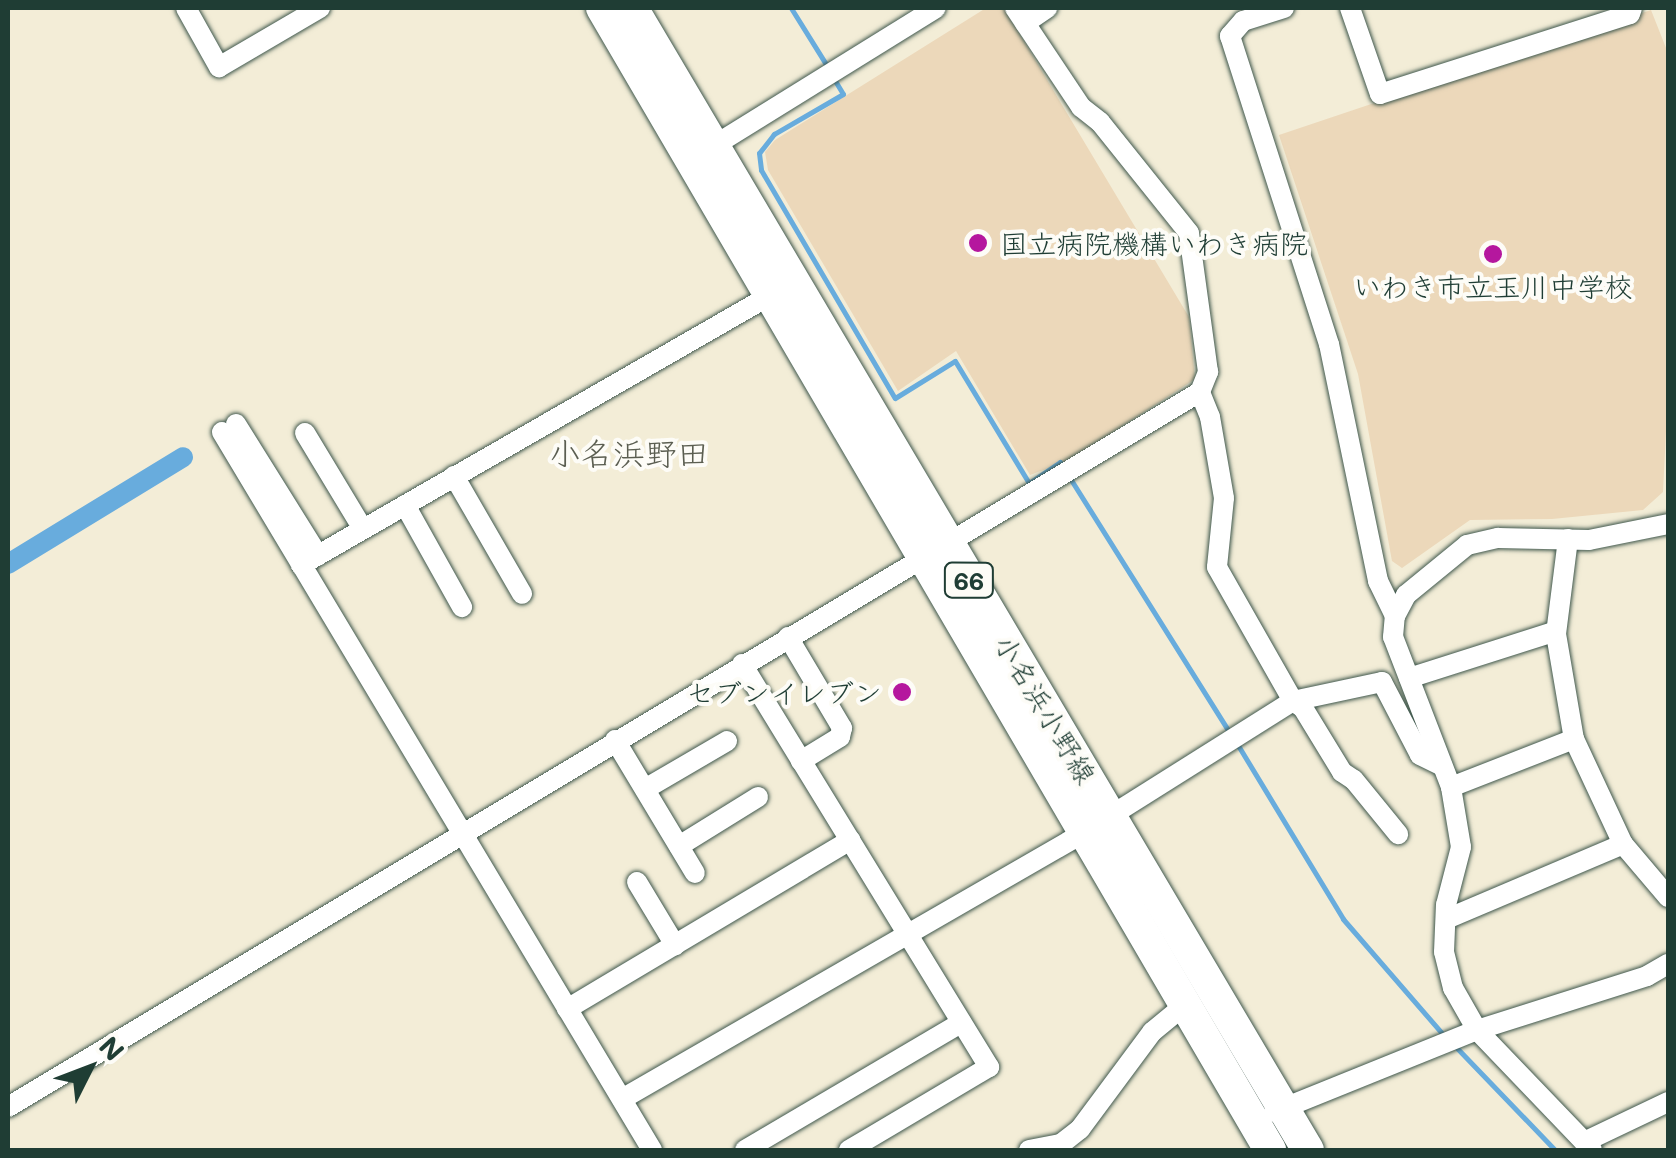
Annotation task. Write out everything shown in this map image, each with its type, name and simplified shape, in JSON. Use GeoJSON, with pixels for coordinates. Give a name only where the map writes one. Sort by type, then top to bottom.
{"type":"FeatureCollection","features":[{"type":"Feature","properties":{"kind":"main road","name":"小名浜小野線"},"geometry":{"type":"LineString","coordinates":[[602,8],[702,153],[1098,824],[1270,1127]]}},
{"type":"Feature","properties":{"kind":"main road","name":"小名浜小野線"},"geometry":{"type":"LineString","coordinates":[[632,8],[769,296],[935,550]]}},
{"type":"Feature","properties":{"kind":"main road","name":"小名浜小野線"},"geometry":{"type":"LineString","coordinates":[[1098,824],[1186,1004],[1270,1127],[1308,1150]]}},
{"type":"Feature","properties":{"kind":"street"},"geometry":{"type":"LineString","coordinates":[[186,8],[219,66],[320,8]]}},
{"type":"Feature","properties":{"kind":"street"},"geometry":{"type":"LineString","coordinates":[[702,153],[936,8]]}},
{"type":"Feature","properties":{"kind":"street"},"geometry":{"type":"LineString","coordinates":[[8,1107],[1200,392],[1208,372],[1189,233],[1100,122],[1080,107],[1020,15],[1047,8]]}},
{"type":"Feature","properties":{"kind":"street"},"geometry":{"type":"LineString","coordinates":[[1284,8],[1243,21],[1230,36],[1329,344],[1378,582],[1395,616]]}},
{"type":"Feature","properties":{"kind":"street"},"geometry":{"type":"LineString","coordinates":[[1350,8],[1380,94],[1630,14],[1632,8]]}},
{"type":"Feature","properties":{"kind":"street"},"geometry":{"type":"LineString","coordinates":[[309,560],[769,296]]}},
{"type":"Feature","properties":{"kind":"street"},"geometry":{"type":"LineString","coordinates":[[1200,392],[1210,416],[1224,498],[1217,567],[1292,701],[1304,708],[1342,772],[1354,780],[1398,834]]}},
{"type":"Feature","properties":{"kind":"street"},"geometry":{"type":"LineString","coordinates":[[229,428],[309,560],[462,833],[652,1150]]}},
{"type":"Feature","properties":{"kind":"street"},"geometry":{"type":"LineString","coordinates":[[305,433],[364,529]]}},
{"type":"Feature","properties":{"kind":"street"},"geometry":{"type":"LineString","coordinates":[[454,476],[522,594]]}},
{"type":"Feature","properties":{"kind":"street"},"geometry":{"type":"LineString","coordinates":[[405,504],[462,607]]}},
{"type":"Feature","properties":{"kind":"street"},"geometry":{"type":"LineString","coordinates":[[1668,524],[1589,540],[1498,538],[1468,545],[1419,582],[1395,616],[1393,637],[1451,788],[1460,847],[1446,905],[1449,918],[1444,952],[1454,988],[1477,1030],[1588,1146],[1668,1102]]}},
{"type":"Feature","properties":{"kind":"street"},"geometry":{"type":"LineString","coordinates":[[1568,539],[1556,631],[1574,740],[1623,844],[1668,898]]}},
{"type":"Feature","properties":{"kind":"street"},"geometry":{"type":"LineString","coordinates":[[1409,678],[1556,631]]}},
{"type":"Feature","properties":{"kind":"street"},"geometry":{"type":"LineString","coordinates":[[788,637],[842,728],[840,738],[802,761]]}},
{"type":"Feature","properties":{"kind":"street"},"geometry":{"type":"LineString","coordinates":[[742,664],[989,1067],[849,1150]]}},
{"type":"Feature","properties":{"kind":"street"},"geometry":{"type":"LineString","coordinates":[[622,1099],[1098,824],[1292,701],[1382,682],[1420,754],[1443,766]]}},
{"type":"Feature","properties":{"kind":"street"},"geometry":{"type":"LineString","coordinates":[[615,740],[695,872]]}},
{"type":"Feature","properties":{"kind":"street"},"geometry":{"type":"LineString","coordinates":[[1451,788],[1574,740]]}},
{"type":"Feature","properties":{"kind":"street"},"geometry":{"type":"LineString","coordinates":[[644,789],[727,741]]}},
{"type":"Feature","properties":{"kind":"street"},"geometry":{"type":"LineString","coordinates":[[679,846],[758,797]]}},
{"type":"Feature","properties":{"kind":"street"},"geometry":{"type":"LineString","coordinates":[[568,1009],[850,840]]}},
{"type":"Feature","properties":{"kind":"street"},"geometry":{"type":"LineString","coordinates":[[1449,918],[1623,844]]}},
{"type":"Feature","properties":{"kind":"street"},"geometry":{"type":"LineString","coordinates":[[636,882],[675,945]]}},
{"type":"Feature","properties":{"kind":"street"},"geometry":{"type":"LineString","coordinates":[[1270,1127],[1477,1030],[1647,976],[1668,964]]}},
{"type":"Feature","properties":{"kind":"street"},"geometry":{"type":"LineString","coordinates":[[1029,1150],[1062,1144],[1080,1129],[1152,1032],[1186,1004]]}},
{"type":"Feature","properties":{"kind":"street"},"geometry":{"type":"LineString","coordinates":[[745,1150],[961,1022]]}},
{"type":"Feature","properties":{"kind":"shaded area","name":"国立病院機構いわき病院"},"geometry":{"type":"Polygon","coordinates":[[[986,8],[1004,8],[1189,317],[1195,379],[1070,460],[1030,475],[956,351],[898,391],[768,170],[765,152],[775,140],[986,8]]]}},
{"type":"Feature","properties":{"kind":"shaded area","name":"いわき市立玉川中学校"},"geometry":{"type":"Polygon","coordinates":[[[1651,10],[1668,53],[1668,391],[1663,492],[1643,510],[1552,519],[1470,520],[1402,568],[1392,561],[1358,374],[1279,135],[1651,10]]]}},
{"type":"Feature","properties":{"kind":"waterway"},"geometry":{"type":"LineString","coordinates":[[791,8],[829,69]]}},
{"type":"Feature","properties":{"kind":"waterway"},"geometry":{"type":"LineString","coordinates":[[834,79],[843,94],[774,134],[759,153],[761,170],[895,398],[955,361],[1029,483],[1060,462],[1063,466]]}},
{"type":"Feature","properties":{"kind":"waterway"},"geometry":{"type":"LineString","coordinates":[[8,564],[183,457]]}},
{"type":"Feature","properties":{"kind":"waterway"},"geometry":{"type":"LineString","coordinates":[[1068,475],[1230,733]]}},
{"type":"Feature","properties":{"kind":"waterway"},"geometry":{"type":"LineString","coordinates":[[1236,742],[1343,919],[1446,1038]]}},
{"type":"Feature","properties":{"kind":"waterway"},"geometry":{"type":"LineString","coordinates":[[1454,1045],[1555,1150]]}},
{"type":"Feature","properties":{"kind":"place","name":"国立病院機構いわき病院"},"geometry":{"type":"Point","coordinates":[978,243]}},
{"type":"Feature","properties":{"kind":"place","name":"いわき市立玉川中学校"},"geometry":{"type":"Point","coordinates":[1493,254]}},
{"type":"Feature","properties":{"kind":"place","name":"セブンイレブン"},"geometry":{"type":"Point","coordinates":[902,692]}},
{"type":"Feature","properties":{"kind":"district","name":"小名浜野田"},"geometry":{"type":"Point","coordinates":[629,452]}}]}
